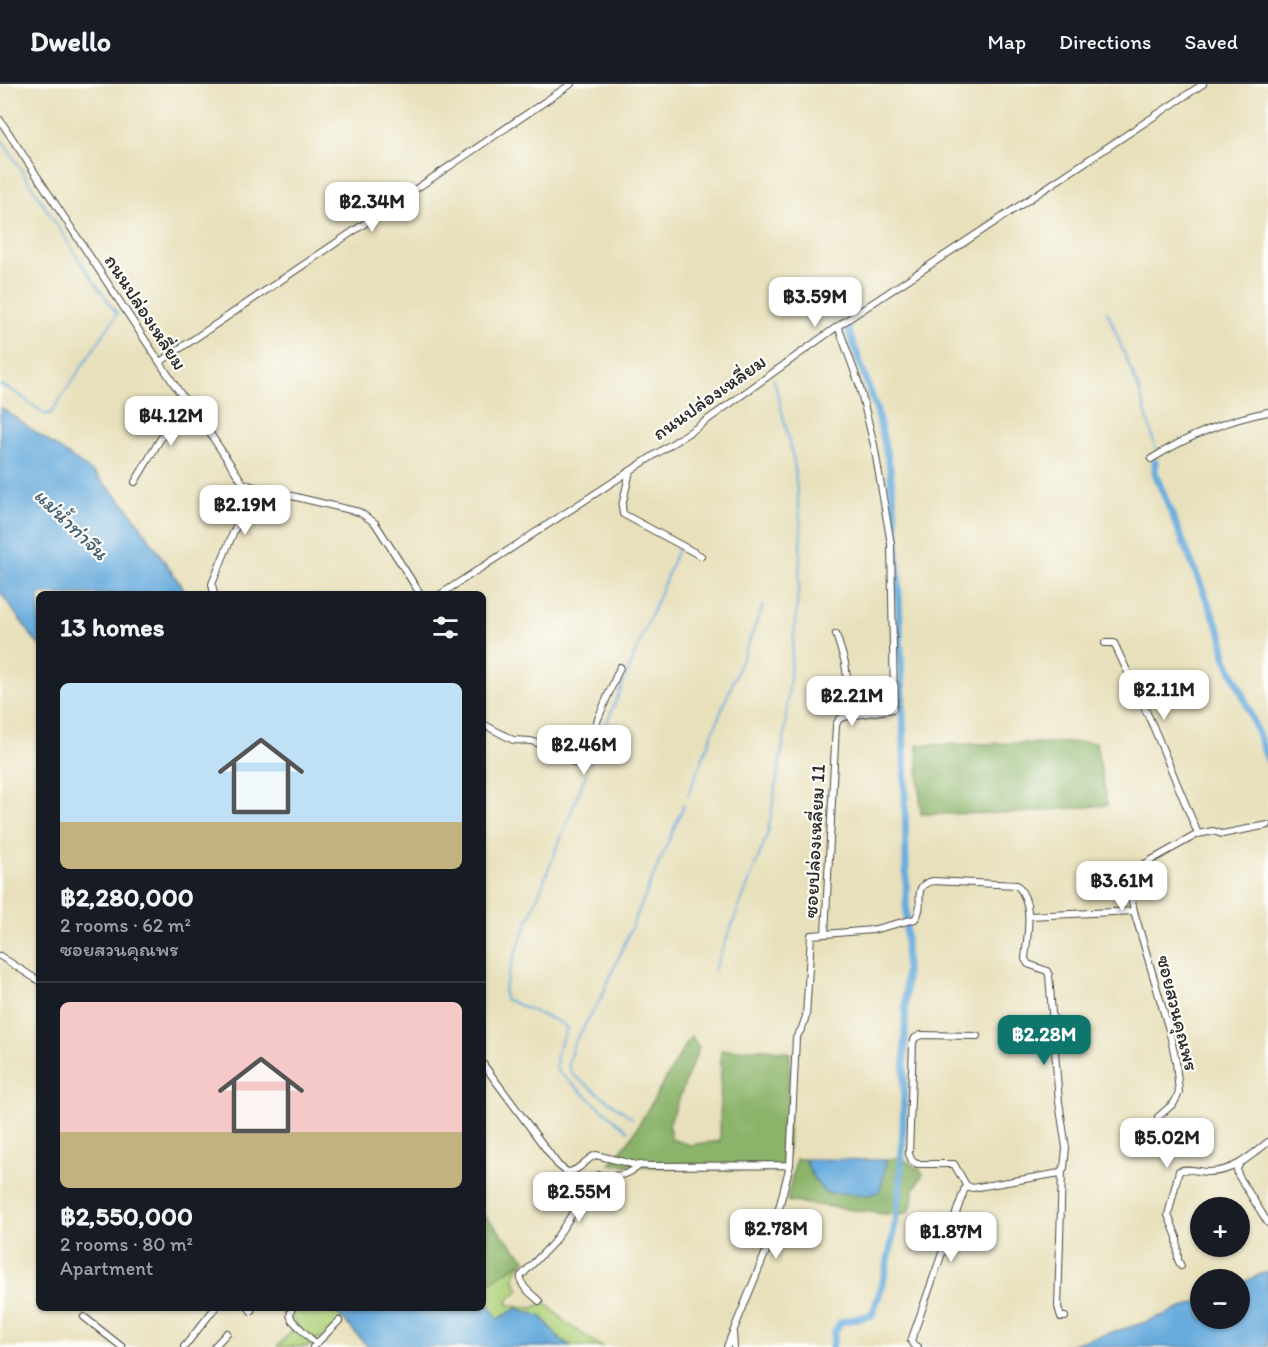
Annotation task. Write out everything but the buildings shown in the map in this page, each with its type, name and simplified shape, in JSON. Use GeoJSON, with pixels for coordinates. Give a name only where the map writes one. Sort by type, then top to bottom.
{"type":"FeatureCollection","features":[{"type":"Feature","properties":{"kind":"street"},"geometry":{"type":"LineString","coordinates":[[160,362],[571,84]]}},
{"type":"Feature","properties":{"kind":"street","name":"ถนนปล่องเหลี่ยม"},"geometry":{"type":"LineString","coordinates":[[446,591],[696,428],[838,326],[1203,84]]}},
{"type":"Feature","properties":{"kind":"street","name":"ถนนปล่องเหลี่ยม"},"geometry":{"type":"LineString","coordinates":[[0,120],[184,399],[213,437],[243,483]]}},
{"type":"Feature","properties":{"kind":"street"},"geometry":{"type":"LineString","coordinates":[[836,634],[845,663],[852,715],[893,708],[895,682],[892,644],[891,544],[874,445],[859,384],[838,326]]}},
{"type":"Feature","properties":{"kind":"street"},"geometry":{"type":"LineString","coordinates":[[135,482],[184,399]]}},
{"type":"Feature","properties":{"kind":"street"},"geometry":{"type":"LineString","coordinates":[[1151,459],[1178,442],[1201,432],[1231,420],[1268,412]]}},
{"type":"Feature","properties":{"kind":"street"},"geometry":{"type":"LineString","coordinates":[[630,471],[622,506],[623,514],[701,556]]}},
{"type":"Feature","properties":{"kind":"street"},"geometry":{"type":"LineString","coordinates":[[213,591],[212,584],[241,514],[244,497],[243,483],[358,512],[375,523],[418,591]]}},
{"type":"Feature","properties":{"kind":"street"},"geometry":{"type":"LineString","coordinates":[[1105,643],[1114,643],[1153,726],[1198,834]]}},
{"type":"Feature","properties":{"kind":"street"},"geometry":{"type":"LineString","coordinates":[[486,726],[513,740],[540,744],[581,764],[620,667]]}},
{"type":"Feature","properties":{"kind":"street","name":"ซอยปล่องเหลี่ยม 11"},"geometry":{"type":"LineString","coordinates":[[729,1347],[771,1239],[790,1165],[796,1038],[806,1016],[811,935],[825,934],[836,726],[839,720],[852,715]]}},
{"type":"Feature","properties":{"kind":"street","name":"ซอยสวนคุณพร"},"geometry":{"type":"LineString","coordinates":[[1158,1117],[1174,1103],[1179,1093],[1179,1086],[1169,1030],[1127,881],[1130,872],[1198,834],[1213,831],[1222,834],[1268,825]]}},
{"type":"Feature","properties":{"kind":"street"},"geometry":{"type":"LineString","coordinates":[[825,934],[872,930],[915,919],[920,910],[920,888],[924,883],[933,881],[1017,885],[1024,896],[1029,916],[1024,959],[1028,964],[1047,971],[1048,975],[1059,1102],[1066,1148],[1062,1171],[1058,1307],[1061,1317],[1065,1317]]}},
{"type":"Feature","properties":{"kind":"street"},"geometry":{"type":"LineString","coordinates":[[1029,916],[1134,911]]}},
{"type":"Feature","properties":{"kind":"street"},"geometry":{"type":"LineString","coordinates":[[0,956],[36,979]]}},
{"type":"Feature","properties":{"kind":"street"},"geometry":{"type":"LineString","coordinates":[[977,1036],[921,1035],[915,1038],[909,1154],[912,1161],[917,1164],[954,1164],[966,1185],[972,1188],[1054,1175],[1062,1171]]}},
{"type":"Feature","properties":{"kind":"street"},"geometry":{"type":"LineString","coordinates":[[486,1068],[563,1170],[573,1172],[590,1157],[596,1155],[640,1165],[790,1165]]}},
{"type":"Feature","properties":{"kind":"street"},"geometry":{"type":"LineString","coordinates":[[1181,1266],[1178,1260],[1177,1237],[1168,1215],[1179,1171],[1184,1169],[1215,1172],[1239,1165],[1268,1142]]}},
{"type":"Feature","properties":{"kind":"street"},"geometry":{"type":"LineString","coordinates":[[539,1301],[524,1287],[520,1281],[521,1276],[553,1243],[598,1175],[625,1175],[640,1165]]}},
{"type":"Feature","properties":{"kind":"street"},"geometry":{"type":"LineString","coordinates":[[1239,1165],[1238,1175],[1268,1223]]}},
{"type":"Feature","properties":{"kind":"street"},"geometry":{"type":"LineString","coordinates":[[918,1347],[911,1341],[966,1185]]}},
{"type":"Feature","properties":{"kind":"street"},"geometry":{"type":"LineString","coordinates":[[184,1347],[212,1311]]}},
{"type":"Feature","properties":{"kind":"street"},"geometry":{"type":"LineString","coordinates":[[291,1311],[292,1320],[315,1345],[339,1321]]}},
{"type":"Feature","properties":{"kind":"street"},"geometry":{"type":"LineString","coordinates":[[84,1317],[122,1347]]}},
{"type":"Feature","properties":{"kind":"street"},"geometry":{"type":"LineString","coordinates":[[214,1347],[227,1333]]}},
{"type":"Feature","properties":{"kind":"green space"},"geometry":{"type":"Polygon","coordinates":[[[1096,742],[1107,805],[1018,813],[921,814],[917,745],[1096,742]]]}},
{"type":"Feature","properties":{"kind":"green space"},"geometry":{"type":"Polygon","coordinates":[[[691,1036],[699,1047],[669,1124],[671,1139],[690,1145],[720,1141],[721,1050],[765,1049],[790,1053],[788,1145],[785,1170],[696,1169],[610,1164],[631,1138],[691,1036]]]}},
{"type":"Feature","properties":{"kind":"green space"},"geometry":{"type":"Polygon","coordinates":[[[899,1157],[923,1174],[913,1191],[909,1212],[885,1214],[787,1201],[796,1159],[805,1159],[812,1176],[824,1192],[835,1193],[883,1179],[886,1160],[899,1157]]]}},
{"type":"Feature","properties":{"kind":"green space"},"geometry":{"type":"Polygon","coordinates":[[[486,1217],[526,1260],[493,1281],[486,1279],[486,1217]]]}},
{"type":"Feature","properties":{"kind":"green space"},"geometry":{"type":"Polygon","coordinates":[[[526,1260],[515,1274],[519,1290],[507,1301],[509,1305],[533,1308],[545,1302],[566,1323],[602,1347],[580,1347],[567,1343],[542,1317],[498,1320],[486,1297],[486,1279],[493,1281],[526,1260]]]}},
{"type":"Feature","properties":{"kind":"green space"},"geometry":{"type":"Polygon","coordinates":[[[279,1311],[335,1311],[342,1320],[324,1339],[318,1338],[309,1347],[277,1347],[298,1324],[279,1311]]]}},
{"type":"Feature","properties":{"kind":"water","name":"แม่น้ำท่าจีน"},"geometry":{"type":"Polygon","coordinates":[[[0,407],[95,474],[128,508],[185,591],[36,591],[36,642],[0,592],[0,407]]]}},
{"type":"Feature","properties":{"kind":"water"},"geometry":{"type":"Polygon","coordinates":[[[805,1159],[886,1160],[879,1192],[869,1195],[824,1192],[812,1176],[805,1159]]]}},
{"type":"Feature","properties":{"kind":"water"},"geometry":{"type":"Polygon","coordinates":[[[1268,1271],[1268,1347],[1062,1347],[1143,1323],[1190,1305],[1190,1329],[1250,1329],[1250,1279],[1268,1271]]]}},
{"type":"Feature","properties":{"kind":"water"},"geometry":{"type":"Polygon","coordinates":[[[486,1298],[498,1319],[517,1308],[542,1317],[557,1336],[570,1347],[368,1347],[336,1311],[486,1311],[486,1298]]]}},
{"type":"Feature","properties":{"kind":"waterway"},"geometry":{"type":"LineString","coordinates":[[0,137],[117,314],[51,413],[46,415],[15,392],[0,385]]}},
{"type":"Feature","properties":{"kind":"waterway"},"geometry":{"type":"LineString","coordinates":[[1107,311],[1141,395],[1156,450]]}},
{"type":"Feature","properties":{"kind":"waterway"},"geometry":{"type":"LineString","coordinates":[[832,1347],[835,1331],[841,1322],[872,1315],[891,1246],[897,1211],[903,1140],[906,969],[905,778],[896,524],[890,468],[877,411],[847,326]]}},
{"type":"Feature","properties":{"kind":"waterway"},"geometry":{"type":"LineString","coordinates":[[714,971],[768,833],[784,738],[799,583],[801,529],[794,462],[774,379]]}},
{"type":"Feature","properties":{"kind":"waterway"},"geometry":{"type":"LineString","coordinates":[[1155,462],[1155,473],[1222,636],[1225,656],[1268,760]]}},
{"type":"Feature","properties":{"kind":"waterway"},"geometry":{"type":"LineString","coordinates":[[590,764],[678,549]]}},
{"type":"Feature","properties":{"kind":"waterway"},"geometry":{"type":"LineString","coordinates":[[688,795],[763,606]]}},
{"type":"Feature","properties":{"kind":"waterway"},"geometry":{"type":"LineString","coordinates":[[586,774],[514,957],[504,990],[505,999],[561,1023],[567,1028],[557,1054],[557,1071],[628,1131]]}},
{"type":"Feature","properties":{"kind":"waterway"},"geometry":{"type":"LineString","coordinates":[[632,1118],[573,1075],[568,1064],[573,1045],[602,996],[684,805]]}}]}
